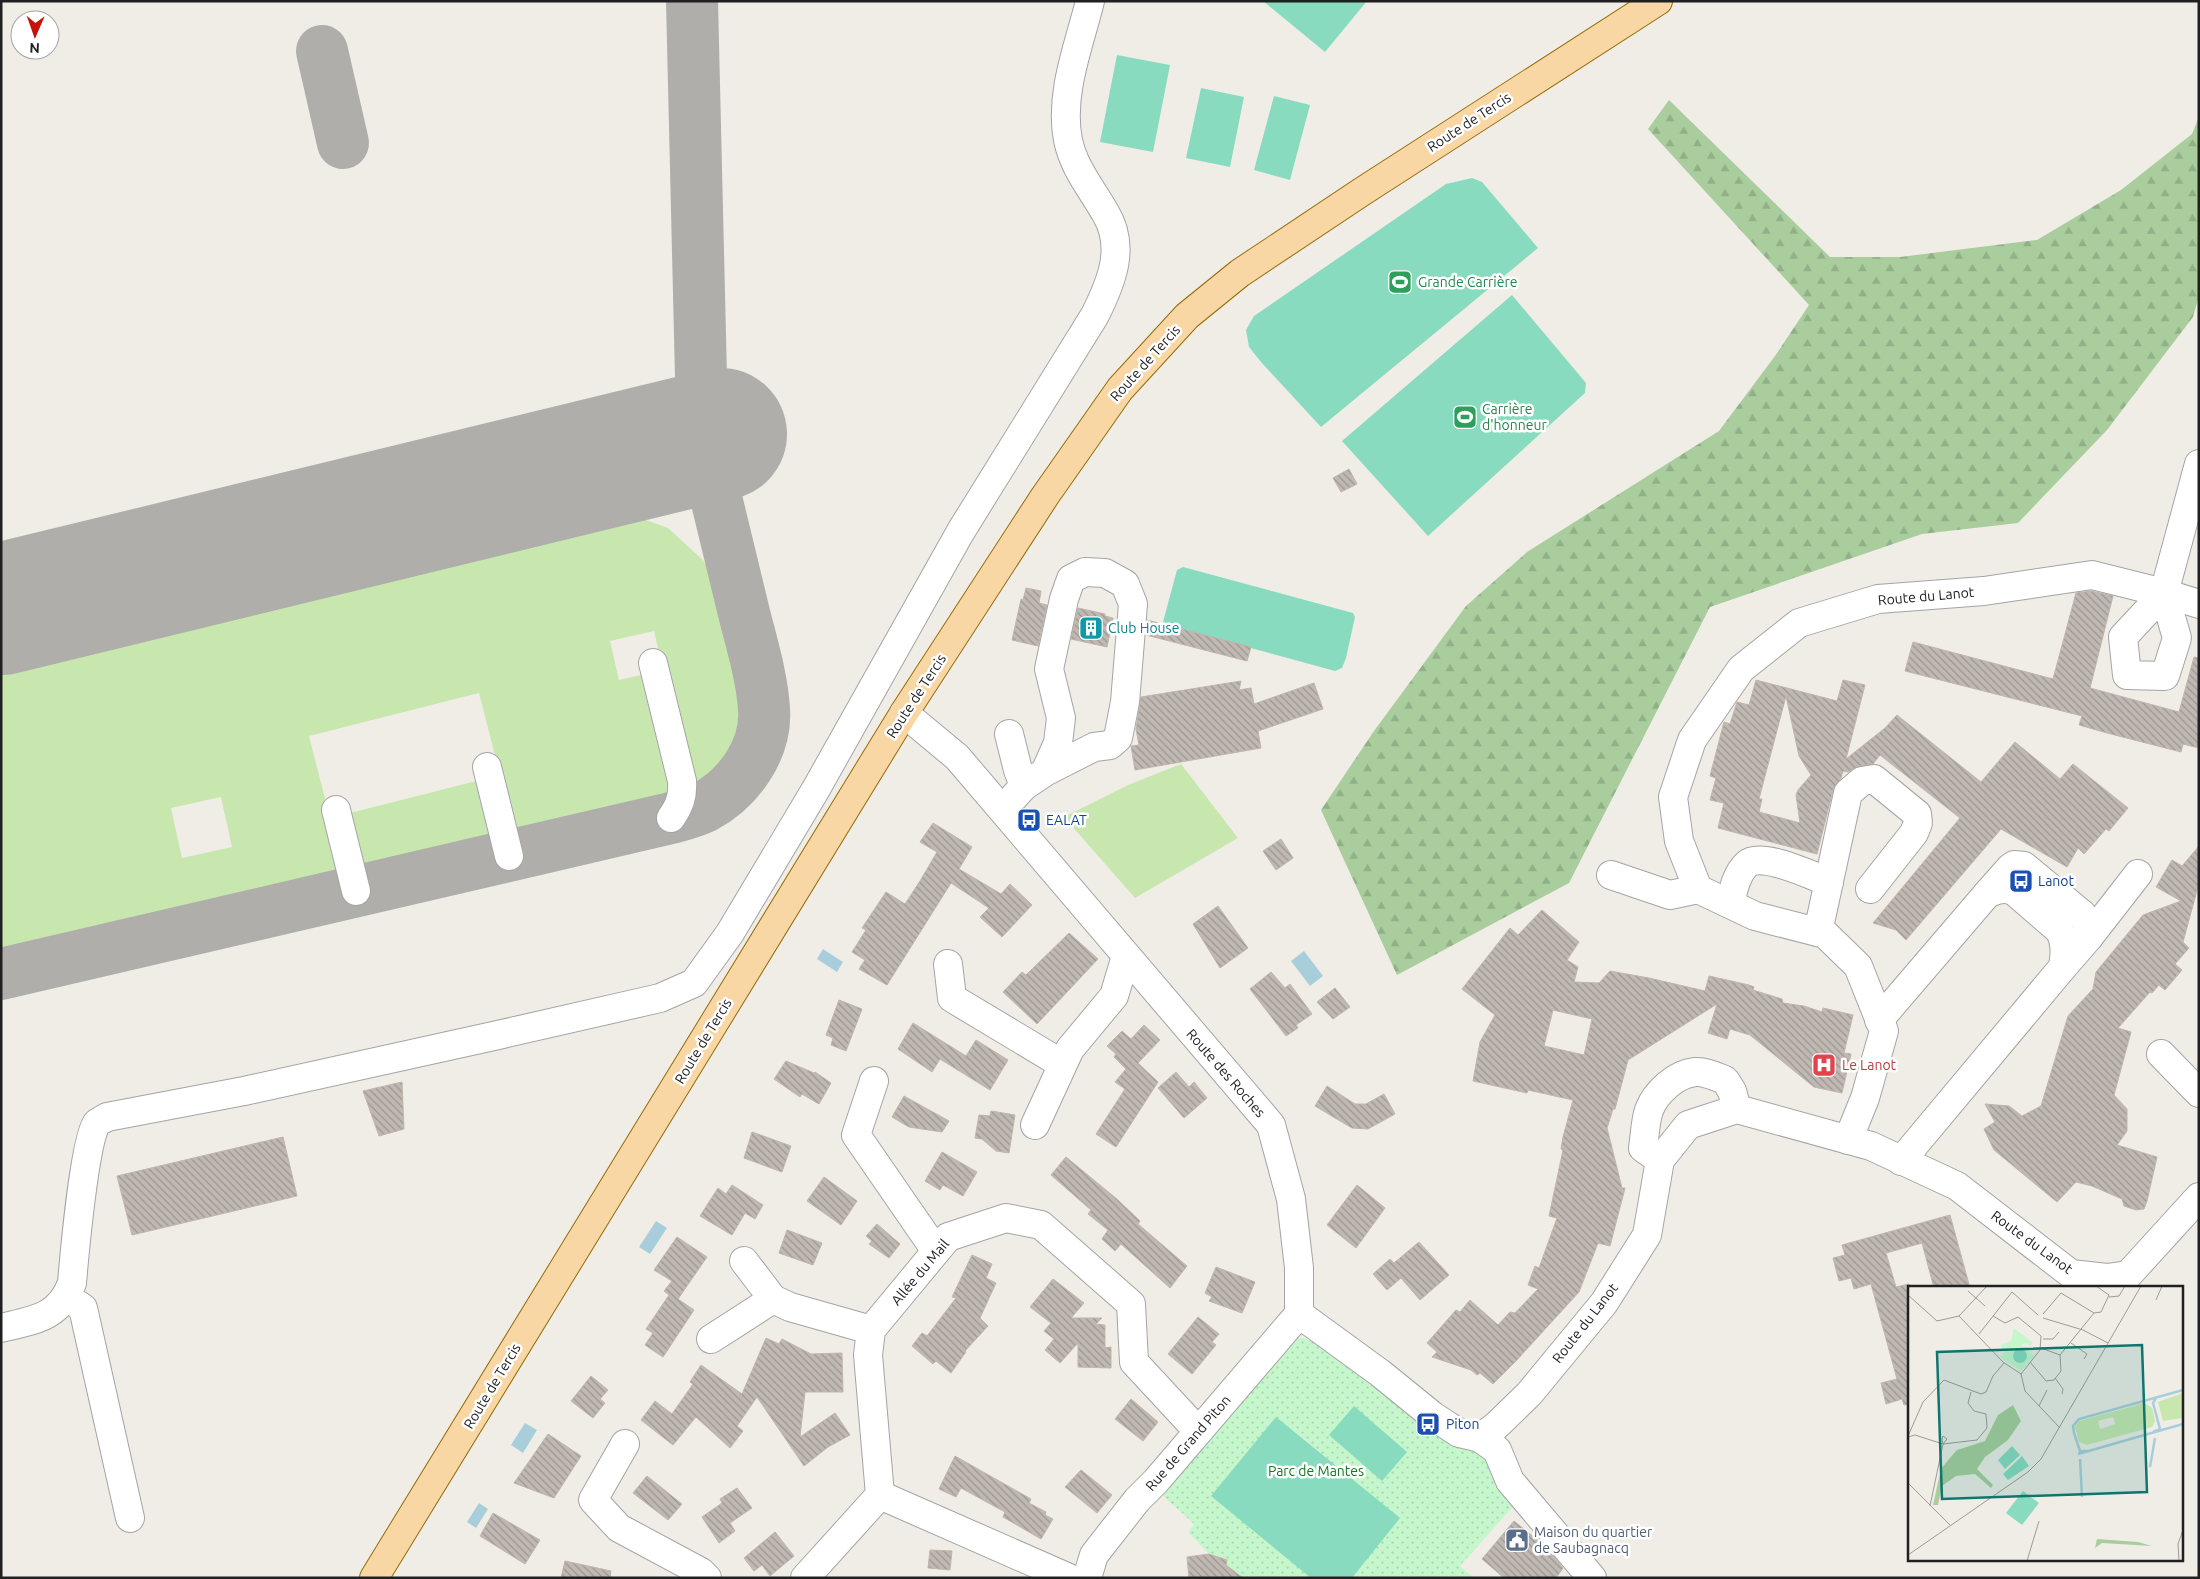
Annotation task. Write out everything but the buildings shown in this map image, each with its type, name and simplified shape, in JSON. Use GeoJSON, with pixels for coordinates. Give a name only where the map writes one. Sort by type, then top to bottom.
{"type":"FeatureCollection","features":[{"type":"Feature","properties":{"kind":"main road","name":"Route de Tercis"},"geometry":{"type":"LineString","coordinates":[[374,1578],[904,713],[1045,496],[1120,389],[1187,316],[1240,273],[1658,1]]}},
{"type":"Feature","properties":{"kind":"street"},"geometry":{"type":"LineString","coordinates":[[1,1328],[40,1319],[58,1307],[66,1297],[72,1283],[84,1177],[93,1131],[96,1124],[107,1117],[244,1091],[555,1022],[660,998],[694,983],[730,933],[816,789],[961,531],[1095,315],[1110,284],[1116,260],[1115,234],[1107,214],[1075,164],[1068,141],[1065,114],[1067,93],[1090,1]]}},
{"type":"Feature","properties":{"kind":"street"},"geometry":{"type":"LineString","coordinates":[[2164,593],[2199,464]]}},
{"type":"Feature","properties":{"kind":"street"},"geometry":{"type":"LineString","coordinates":[[1001,810],[1034,779],[1058,743],[1060,718],[1049,668],[1064,598],[1071,579],[1085,572],[1105,573],[1125,584],[1133,604],[1125,702],[1118,738],[1110,744],[1094,747],[1034,779]]}},
{"type":"Feature","properties":{"kind":"street","name":"Route du Lanot"},"geometry":{"type":"LineString","coordinates":[[1698,889],[1679,841],[1673,797],[1692,740],[1742,670],[1799,623],[1878,599],[1984,591],[2092,575],[2199,604]]}},
{"type":"Feature","properties":{"kind":"street"},"geometry":{"type":"LineString","coordinates":[[653,663],[682,781],[683,796],[679,807],[671,818]]}},
{"type":"Feature","properties":{"kind":"street","name":"Route des Roches"},"geometry":{"type":"LineString","coordinates":[[904,713],[957,757],[1271,1126],[1291,1199],[1299,1268],[1298,1314]]}},
{"type":"Feature","properties":{"kind":"street"},"geometry":{"type":"LineString","coordinates":[[1009,734],[1018,770],[1034,779]]}},
{"type":"Feature","properties":{"kind":"street"},"geometry":{"type":"LineString","coordinates":[[487,767],[509,856]]}},
{"type":"Feature","properties":{"kind":"street"},"geometry":{"type":"LineString","coordinates":[[1818,932],[1848,793],[1862,781],[1874,779],[1917,814],[1918,823],[1914,833],[1870,888]]}},
{"type":"Feature","properties":{"kind":"street"},"geometry":{"type":"LineString","coordinates":[[336,810],[356,891]]}},
{"type":"Feature","properties":{"kind":"street"},"geometry":{"type":"LineString","coordinates":[[1730,904],[1736,881],[1747,864],[1759,859],[1789,867],[1829,882]]}},
{"type":"Feature","properties":{"kind":"street"},"geometry":{"type":"LineString","coordinates":[[1879,1020],[2014,865],[2024,866],[2082,914],[2089,927],[2088,937]]}},
{"type":"Feature","properties":{"kind":"street"},"geometry":{"type":"LineString","coordinates":[[1902,1161],[2064,967],[2138,874]]}},
{"type":"Feature","properties":{"kind":"street"},"geometry":{"type":"LineString","coordinates":[[1612,875],[1670,895],[1698,889],[1756,916],[1825,934],[1858,966],[1884,1031],[1865,1098],[1848,1140]]}},
{"type":"Feature","properties":{"kind":"street"},"geometry":{"type":"LineString","coordinates":[[1988,894],[2002,888],[2015,892],[2060,931],[2065,946],[2064,967]]}},
{"type":"Feature","properties":{"kind":"street"},"geometry":{"type":"LineString","coordinates":[[1035,1125],[1070,1049],[1114,996],[1126,956]]}},
{"type":"Feature","properties":{"kind":"street"},"geometry":{"type":"LineString","coordinates":[[948,964],[952,998],[1062,1064]]}},
{"type":"Feature","properties":{"kind":"street"},"geometry":{"type":"LineString","coordinates":[[2161,1054],[2199,1092]]}},
{"type":"Feature","properties":{"kind":"street"},"geometry":{"type":"LineString","coordinates":[[1660,1160],[1643,1148],[1646,1123],[1650,1108],[1661,1091],[1675,1079],[1696,1072],[1725,1080],[1732,1091],[1737,1109]]}},
{"type":"Feature","properties":{"kind":"street"},"geometry":{"type":"LineString","coordinates":[[874,1081],[856,1135],[936,1251]]}},
{"type":"Feature","properties":{"kind":"street","name":"Route du Lanot"},"geometry":{"type":"LineString","coordinates":[[1480,1438],[1496,1426],[1529,1394],[1604,1304],[1647,1235],[1660,1160],[1688,1125],[1737,1109],[1871,1146],[1956,1186],[2071,1274],[2107,1278],[2128,1274],[2199,1197]]}},
{"type":"Feature","properties":{"kind":"street","name":"Allée du Mail"},"geometry":{"type":"LineString","coordinates":[[871,1330],[948,1237],[1006,1218],[1041,1225],[1131,1304],[1134,1362],[1198,1431]]}},
{"type":"Feature","properties":{"kind":"street"},"geometry":{"type":"LineString","coordinates":[[744,1261],[773,1299],[790,1306],[871,1330],[868,1355],[880,1495],[805,1578]]}},
{"type":"Feature","properties":{"kind":"street"},"geometry":{"type":"LineString","coordinates":[[66,1297],[83,1308],[130,1518]]}},
{"type":"Feature","properties":{"kind":"street"},"geometry":{"type":"LineString","coordinates":[[711,1339],[773,1299]]}},
{"type":"Feature","properties":{"kind":"street"},"geometry":{"type":"LineString","coordinates":[[1298,1314],[1380,1373],[1427,1409],[1433,1416],[1459,1433],[1480,1438],[1497,1450],[1510,1481],[1591,1577]]}},
{"type":"Feature","properties":{"kind":"street","name":"Rue de Grand Piton"},"geometry":{"type":"LineString","coordinates":[[1087,1578],[1094,1555],[1137,1500],[1298,1314]]}},
{"type":"Feature","properties":{"kind":"street"},"geometry":{"type":"LineString","coordinates":[[625,1444],[593,1500],[619,1528],[701,1572],[706,1578]]}},
{"type":"Feature","properties":{"kind":"street"},"geometry":{"type":"LineString","coordinates":[[880,1495],[1069,1578]]}},
{"type":"Feature","properties":{"kind":"green space"},"geometry":{"type":"Polygon","coordinates":[[[1263,1],[1367,1],[1325,52],[1263,1]]]}},
{"type":"Feature","properties":{"kind":"green space"},"geometry":{"type":"Polygon","coordinates":[[[1117,55],[1170,65],[1153,152],[1100,142],[1117,55]]]}},
{"type":"Feature","properties":{"kind":"green space"},"geometry":{"type":"Polygon","coordinates":[[[1201,88],[1244,97],[1230,167],[1186,158],[1201,88]]]}},
{"type":"Feature","properties":{"kind":"green space"},"geometry":{"type":"Polygon","coordinates":[[[1274,96],[1310,105],[1290,180],[1254,170],[1274,96]]]}},
{"type":"Feature","properties":{"kind":"green space"},"geometry":{"type":"Polygon","coordinates":[[[1669,100],[1830,257],[1900,257],[2037,240],[2121,190],[2192,134],[2199,117],[2199,296],[2193,317],[2107,430],[2018,523],[1922,534],[1710,607],[1569,883],[1397,975],[1321,810],[1374,731],[1466,606],[1527,552],[1719,431],[1775,356],[1809,305],[1648,129],[1669,100]]]}},
{"type":"Feature","properties":{"kind":"green space","name":"Grande Carrière"},"geometry":{"type":"Polygon","coordinates":[[[1472,178],[1482,182],[1538,248],[1321,427],[1249,347],[1246,330],[1254,316],[1446,184],[1472,178]]]}},
{"type":"Feature","properties":{"kind":"green space","name":"Carrière d'honneur"},"geometry":{"type":"Polygon","coordinates":[[[1512,295],[1586,383],[1585,393],[1428,536],[1342,441],[1512,295]]]}},
{"type":"Feature","properties":{"kind":"green space"},"geometry":{"type":"Polygon","coordinates":[[[623,520],[646,520],[668,528],[704,561],[713,583],[745,719],[738,742],[727,762],[695,787],[1,950],[1,672],[623,520]],[[654,631],[610,641],[619,680],[649,673],[666,682],[654,631]],[[479,693],[309,736],[330,818],[500,775],[479,693]],[[221,797],[171,808],[182,858],[232,847],[221,797]]]}},
{"type":"Feature","properties":{"kind":"green space"},"geometry":{"type":"Polygon","coordinates":[[[1183,567],[1353,613],[1355,617],[1342,668],[1335,671],[1166,625],[1163,622],[1177,570],[1183,567]]]}},
{"type":"Feature","properties":{"kind":"green space"},"geometry":{"type":"Polygon","coordinates":[[[1181,764],[1238,838],[1135,898],[1064,817],[1128,785],[1181,764]]]}},
{"type":"Feature","properties":{"kind":"green space","name":"Parc de Mantes"},"geometry":{"type":"Polygon","coordinates":[[[1294,1338],[1303,1338],[1325,1347],[1485,1447],[1518,1501],[1460,1566],[1474,1578],[1233,1578],[1233,1570],[1226,1565],[1226,1560],[1209,1554],[1188,1532],[1194,1524],[1160,1493],[1294,1338]]]}},
{"type":"Feature","properties":{"kind":"green space"},"geometry":{"type":"Polygon","coordinates":[[[1354,1406],[1407,1452],[1382,1481],[1329,1435],[1354,1406]]]}},
{"type":"Feature","properties":{"kind":"green space"},"geometry":{"type":"Polygon","coordinates":[[[1276,1417],[1400,1518],[1352,1578],[1311,1578],[1211,1496],[1276,1417]]]}},
{"type":"Feature","properties":{"kind":"water"},"geometry":{"type":"Polygon","coordinates":[[[823,949],[843,962],[837,972],[817,959],[823,949]]]}},
{"type":"Feature","properties":{"kind":"water"},"geometry":{"type":"Polygon","coordinates":[[[1304,951],[1323,976],[1310,986],[1291,961],[1304,951]]]}},
{"type":"Feature","properties":{"kind":"water"},"geometry":{"type":"Polygon","coordinates":[[[656,1221],[667,1228],[650,1254],[639,1247],[656,1221]]]}},
{"type":"Feature","properties":{"kind":"water"},"geometry":{"type":"Polygon","coordinates":[[[525,1423],[537,1430],[523,1453],[511,1445],[525,1423]]]}},
{"type":"Feature","properties":{"kind":"water"},"geometry":{"type":"Polygon","coordinates":[[[479,1503],[488,1509],[476,1528],[467,1522],[479,1503]]]}},
{"type":"Feature","properties":{"kind":"taxiway"},"geometry":{"type":"LineString","coordinates":[[692,1],[701,377]]}},
{"type":"Feature","properties":{"kind":"taxiway"},"geometry":{"type":"LineString","coordinates":[[322,51],[343,143]]}},
{"type":"Feature","properties":{"kind":"taxiway"},"geometry":{"type":"LineString","coordinates":[[1,974],[671,818],[704,807],[728,790],[748,767],[755,753],[761,739],[764,709],[756,661],[711,477],[703,464],[693,455],[683,451],[658,452],[619,463]]}},
{"type":"Feature","properties":{"kind":"runway"},"geometry":{"type":"LineString","coordinates":[[1,609],[721,434]]}},
{"type":"Feature","properties":{"kind":"place","name":"Grande Carrière"},"geometry":{"type":"Point","coordinates":[1400,282]}},
{"type":"Feature","properties":{"kind":"place","name":"Carrière d'honneur"},"geometry":{"type":"Point","coordinates":[1465,417]}},
{"type":"Feature","properties":{"kind":"place","name":"Club House"},"geometry":{"type":"Point","coordinates":[1091,628]}},
{"type":"Feature","properties":{"kind":"place","name":"EALAT"},"geometry":{"type":"Point","coordinates":[1029,820]}},
{"type":"Feature","properties":{"kind":"place","name":"Lanot"},"geometry":{"type":"Point","coordinates":[2021,881]}},
{"type":"Feature","properties":{"kind":"place","name":"Le Lanot"},"geometry":{"type":"Point","coordinates":[1824,1065]}},
{"type":"Feature","properties":{"kind":"place","name":"Piton"},"geometry":{"type":"Point","coordinates":[1428,1424]}},
{"type":"Feature","properties":{"kind":"place","name":"Maison du quartier de Saubagnacq"},"geometry":{"type":"Point","coordinates":[1517,1540]}}]}
